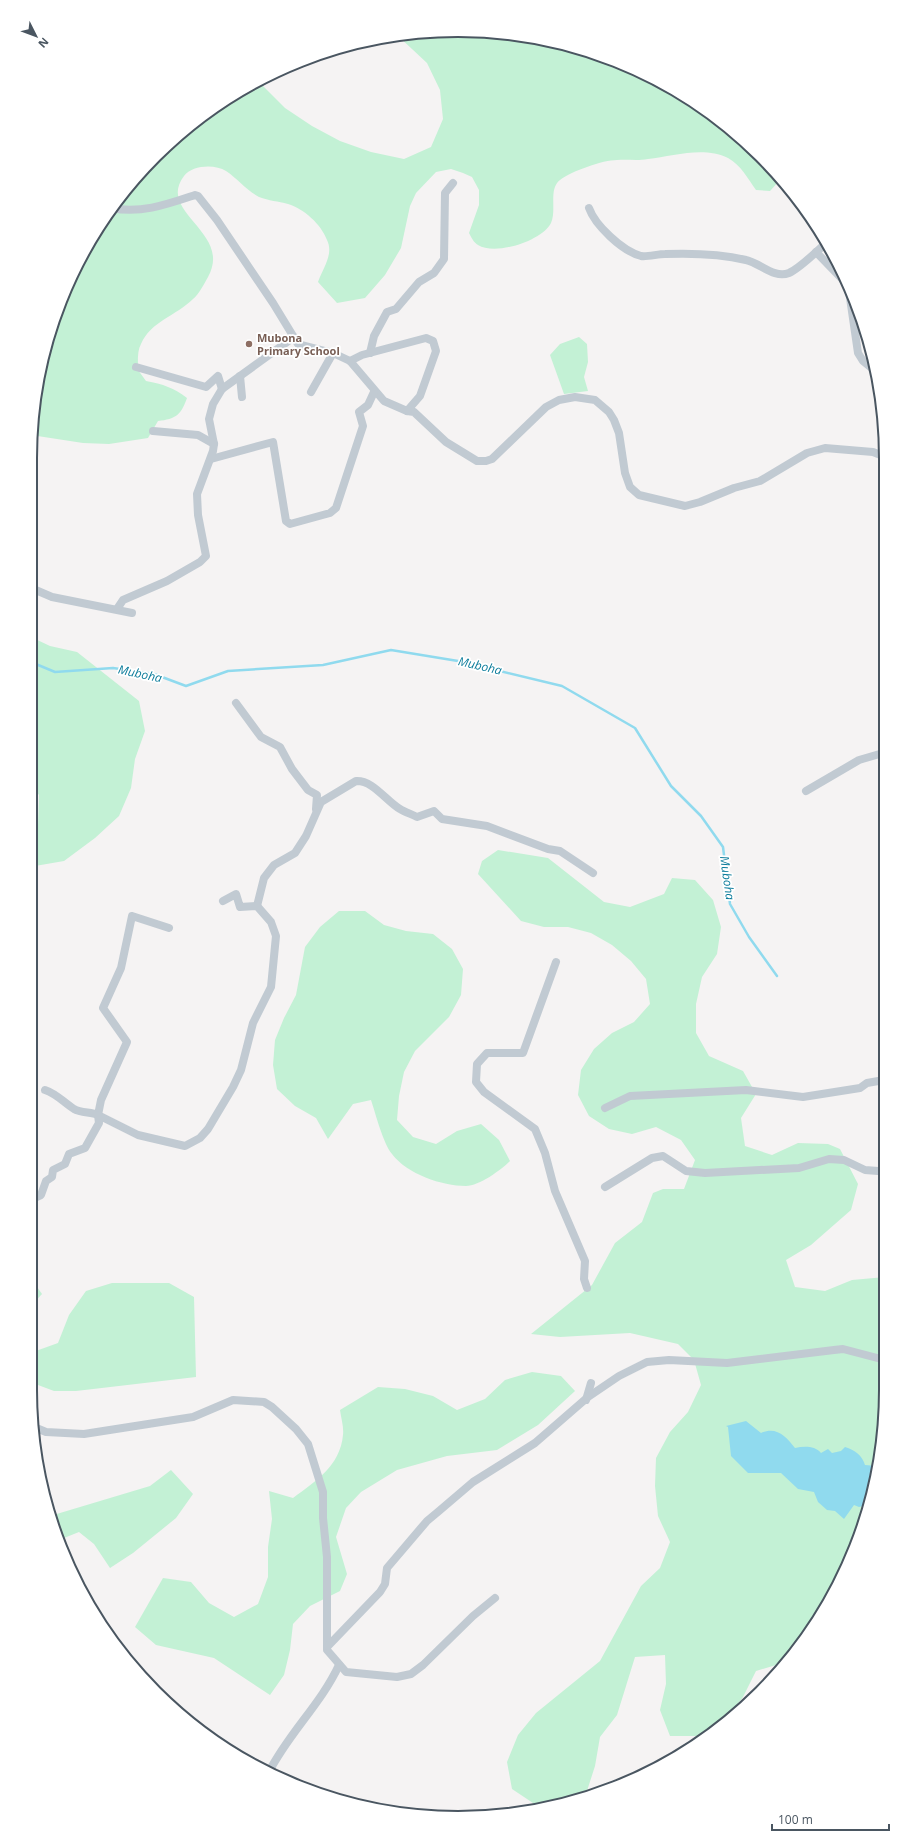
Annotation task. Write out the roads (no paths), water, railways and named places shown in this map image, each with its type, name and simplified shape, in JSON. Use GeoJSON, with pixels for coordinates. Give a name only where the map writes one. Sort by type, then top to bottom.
{"type":"FeatureCollection","features":[{"type":"Feature","properties":{"kind":"street"},"geometry":{"type":"LineString","coordinates":[[370,353],[374,336],[387,312],[396,309],[419,282],[434,273],[444,259],[445,193],[453,183]]}},
{"type":"Feature","properties":{"kind":"street"},"geometry":{"type":"LineString","coordinates":[[119,209],[128,210],[163,206],[194,195],[198,196],[214,215],[273,303],[295,341],[301,345],[333,353],[350,361],[374,392],[384,401],[407,411],[414,412],[446,442],[477,461],[482,462],[492,458],[537,415],[559,400],[575,397],[595,400],[609,412],[614,420],[619,433],[625,473],[630,487],[639,495],[685,506],[700,502],[734,488],[760,481],[807,454],[825,448],[873,452],[879,455]]}},
{"type":"Feature","properties":{"kind":"street"},"geometry":{"type":"LineString","coordinates":[[590,208],[593,218],[607,232],[611,239],[642,256],[664,254],[719,256],[748,260],[768,271],[780,274],[789,273],[822,246]]}},
{"type":"Feature","properties":{"kind":"street"},"geometry":{"type":"LineString","coordinates":[[816,252],[837,273]]}},
{"type":"Feature","properties":{"kind":"street"},"geometry":{"type":"LineString","coordinates":[[852,309],[858,353],[863,361],[869,366]]}},
{"type":"Feature","properties":{"kind":"street"},"geometry":{"type":"LineString","coordinates":[[117,609],[123,600],[167,581],[200,562],[206,556],[198,515],[197,494],[211,459],[214,444],[209,419],[213,404],[222,389],[294,337]]}},
{"type":"Feature","properties":{"kind":"street"},"geometry":{"type":"LineString","coordinates":[[350,361],[370,353],[426,338],[435,343],[436,351],[420,396],[407,411]]}},
{"type":"Feature","properties":{"kind":"street"},"geometry":{"type":"LineString","coordinates":[[311,392],[333,353]]}},
{"type":"Feature","properties":{"kind":"street"},"geometry":{"type":"LineString","coordinates":[[136,367],[206,387],[218,376],[222,389]]}},
{"type":"Feature","properties":{"kind":"street"},"geometry":{"type":"LineString","coordinates":[[240,376],[242,397]]}},
{"type":"Feature","properties":{"kind":"street"},"geometry":{"type":"LineString","coordinates":[[211,459],[273,442],[286,521],[290,524],[330,513],[336,508],[364,426],[359,412],[368,405],[374,392]]}},
{"type":"Feature","properties":{"kind":"street"},"geometry":{"type":"LineString","coordinates":[[153,430],[198,435],[214,444]]}},
{"type":"Feature","properties":{"kind":"street"},"geometry":{"type":"LineString","coordinates":[[37,591],[52,597],[132,613]]}},
{"type":"Feature","properties":{"kind":"street"},"geometry":{"type":"LineString","coordinates":[[236,703],[261,737],[280,747],[292,769],[308,790],[317,794],[316,816]]}},
{"type":"Feature","properties":{"kind":"street"},"geometry":{"type":"LineString","coordinates":[[806,791],[859,760],[879,754]]}},
{"type":"Feature","properties":{"kind":"street"},"geometry":{"type":"LineString","coordinates":[[257,906],[264,878],[274,865],[295,853],[316,816],[321,802],[356,781],[362,780],[399,808],[417,816],[434,812],[442,819],[487,826],[548,849],[560,851],[593,873]]}},
{"type":"Feature","properties":{"kind":"street"},"geometry":{"type":"LineString","coordinates":[[223,901],[236,894],[240,907],[257,906]]}},
{"type":"Feature","properties":{"kind":"street"},"geometry":{"type":"LineString","coordinates":[[45,1090],[54,1093],[75,1110],[91,1112],[138,1135],[185,1146],[200,1138],[208,1129],[236,1081],[241,1070],[253,1023],[270,986],[276,936],[271,922],[257,906]]}},
{"type":"Feature","properties":{"kind":"street"},"geometry":{"type":"LineString","coordinates":[[37,1197],[41,1195],[46,1181],[52,1177],[54,1170],[65,1164],[69,1154],[85,1148],[99,1123],[98,1115],[101,1100],[127,1042],[102,1008],[121,968],[132,916],[169,928]]}},
{"type":"Feature","properties":{"kind":"street"},"geometry":{"type":"LineString","coordinates":[[556,962],[523,1053],[487,1053],[477,1064],[476,1082],[484,1092],[535,1129],[545,1153],[555,1191],[585,1261],[584,1279],[587,1288]]}},
{"type":"Feature","properties":{"kind":"street"},"geometry":{"type":"LineString","coordinates":[[606,1108],[630,1096],[746,1090],[803,1097],[860,1088],[867,1083],[879,1081]]}},
{"type":"Feature","properties":{"kind":"street"},"geometry":{"type":"LineString","coordinates":[[605,1188],[652,1158],[663,1156],[686,1171],[705,1173],[799,1168],[829,1159],[844,1160],[866,1170],[879,1170]]}},
{"type":"Feature","properties":{"kind":"street"},"geometry":{"type":"LineString","coordinates":[[328,1646],[380,1592],[385,1584],[387,1568],[427,1521],[473,1482],[535,1443],[586,1400],[620,1376],[647,1362],[669,1360],[727,1363],[843,1349],[879,1358]]}},
{"type":"Feature","properties":{"kind":"street"},"geometry":{"type":"LineString","coordinates":[[586,1400],[591,1382]]}},
{"type":"Feature","properties":{"kind":"street"},"geometry":{"type":"LineString","coordinates":[[39,1429],[46,1432],[84,1434],[193,1417],[233,1400],[264,1402],[272,1407],[296,1429],[308,1444],[323,1492],[323,1518],[327,1557],[327,1650],[346,1672],[374,1676],[397,1677],[411,1674],[423,1665],[473,1616],[495,1598]]}},
{"type":"Feature","properties":{"kind":"street"},"geometry":{"type":"LineString","coordinates":[[271,1768],[278,1753],[309,1715],[333,1679],[339,1665]]}},
{"type":"Feature","properties":{"kind":"water"},"geometry":{"type":"Polygon","coordinates":[[[746,1421],[761,1433],[771,1431],[780,1433],[795,1448],[810,1447],[821,1453],[828,1449],[832,1453],[841,1451],[845,1447],[858,1453],[865,1465],[872,1466],[863,1506],[859,1507],[854,1505],[844,1519],[835,1511],[827,1510],[818,1502],[814,1492],[798,1489],[781,1473],[748,1473],[731,1456],[728,1427],[726,1426],[746,1421]]]}},
{"type":"Feature","properties":{"kind":"waterway","name":"Muboha"},"geometry":{"type":"LineString","coordinates":[[37,664],[55,672],[113,668],[154,674],[186,686],[228,671],[323,665],[391,650],[458,661],[562,686],[635,728],[671,786],[701,816],[723,847],[730,904],[749,937],[777,976]]}},
{"type":"Feature","properties":{"kind":"place","name":"Mubona Primary School"},"geometry":{"type":"Point","coordinates":[249,344]}}]}
